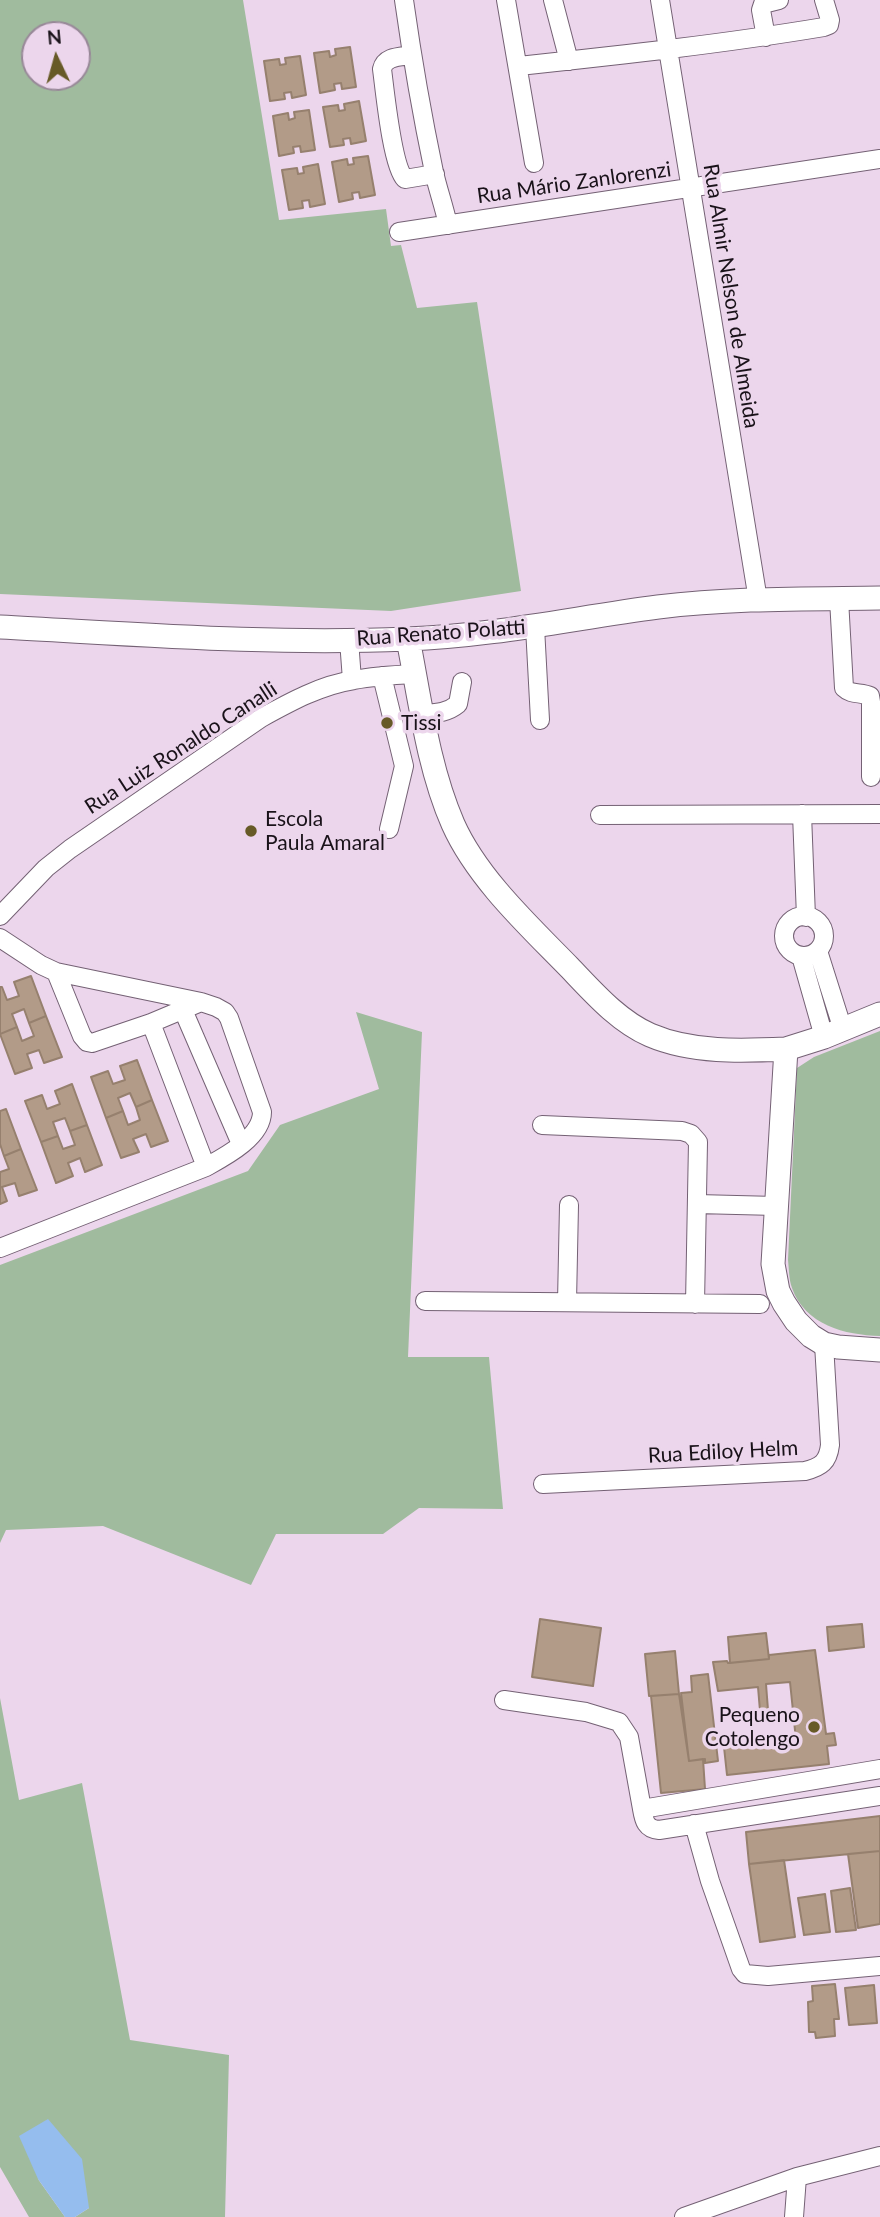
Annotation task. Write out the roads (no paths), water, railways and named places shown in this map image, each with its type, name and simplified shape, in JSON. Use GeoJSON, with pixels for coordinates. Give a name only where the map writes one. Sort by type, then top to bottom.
{"type":"FeatureCollection","features":[{"type":"Feature","properties":{"kind":"main road","name":"Rua Renato Polatti"},"geometry":{"type":"LineString","coordinates":[[0,627],[215,638],[408,639],[535,627],[658,607],[758,600],[880,598]]}},
{"type":"Feature","properties":{"kind":"main road"},"geometry":{"type":"LineString","coordinates":[[408,639],[434,764],[449,813],[468,852],[519,915],[614,1012],[649,1035],[682,1045],[729,1049],[786,1049],[833,1034],[880,1014]]}},
{"type":"Feature","properties":{"kind":"main road"},"geometry":{"type":"LineString","coordinates":[[786,1049],[773,1264],[778,1291],[796,1321],[824,1344],[880,1350]]}},
{"type":"Feature","properties":{"kind":"street"},"geometry":{"type":"LineString","coordinates":[[404,0],[435,174],[448,225]]}},
{"type":"Feature","properties":{"kind":"street"},"geometry":{"type":"LineString","coordinates":[[506,0],[534,163]]}},
{"type":"Feature","properties":{"kind":"street"},"geometry":{"type":"LineString","coordinates":[[553,0],[569,61]]}},
{"type":"Feature","properties":{"kind":"street","name":"Rua Almir Nelson de Almeida"},"geometry":{"type":"LineString","coordinates":[[660,0],[758,600]]}},
{"type":"Feature","properties":{"kind":"street"},"geometry":{"type":"LineString","coordinates":[[766,37],[761,10],[763,4],[779,0]]}},
{"type":"Feature","properties":{"kind":"street"},"geometry":{"type":"LineString","coordinates":[[519,66],[766,37],[828,25],[830,20],[824,0]]}},
{"type":"Feature","properties":{"kind":"street"},"geometry":{"type":"LineString","coordinates":[[412,54],[388,59],[382,69],[394,149],[401,175],[405,179],[435,174]]}},
{"type":"Feature","properties":{"kind":"street","name":"Rua Mário Zanlorenzi"},"geometry":{"type":"LineString","coordinates":[[399,232],[880,159]]}},
{"type":"Feature","properties":{"kind":"street"},"geometry":{"type":"LineString","coordinates":[[839,598],[844,688],[870,696],[871,777]]}},
{"type":"Feature","properties":{"kind":"street"},"geometry":{"type":"LineString","coordinates":[[535,627],[540,720]]}},
{"type":"Feature","properties":{"kind":"street"},"geometry":{"type":"LineString","coordinates":[[349,640],[352,680]]}},
{"type":"Feature","properties":{"kind":"street","name":"Rua Luiz Ronaldo Canalli"},"geometry":{"type":"LineString","coordinates":[[0,916],[36,878],[69,849],[236,734],[292,701],[324,687],[352,680],[415,674]]}},
{"type":"Feature","properties":{"kind":"street"},"geometry":{"type":"LineString","coordinates":[[382,676],[404,766],[389,829]]}},
{"type":"Feature","properties":{"kind":"street"},"geometry":{"type":"LineString","coordinates":[[422,714],[443,713],[453,708],[458,704],[463,682]]}},
{"type":"Feature","properties":{"kind":"street"},"geometry":{"type":"LineString","coordinates":[[404,766],[434,764]]}},
{"type":"Feature","properties":{"kind":"street"},"geometry":{"type":"LineString","coordinates":[[802,814],[806,917]]}},
{"type":"Feature","properties":{"kind":"street"},"geometry":{"type":"LineString","coordinates":[[600,815],[880,814]]}},
{"type":"Feature","properties":{"kind":"street"},"geometry":{"type":"LineString","coordinates":[[800,956],[810,956],[818,951],[822,944],[823,930],[813,919],[806,917],[791,921],[784,934],[784,941],[788,948],[800,956],[833,1034]]}},
{"type":"Feature","properties":{"kind":"street"},"geometry":{"type":"LineString","coordinates":[[0,938],[56,972],[201,1002],[225,1012],[262,1112],[259,1128],[228,1155],[206,1167],[0,1248]]}},
{"type":"Feature","properties":{"kind":"street"},"geometry":{"type":"LineString","coordinates":[[818,951],[833,1034]]}},
{"type":"Feature","properties":{"kind":"street"},"geometry":{"type":"LineString","coordinates":[[56,972],[82,1036],[87,1042],[92,1043],[151,1023],[201,1002]]}},
{"type":"Feature","properties":{"kind":"street"},"geometry":{"type":"LineString","coordinates":[[183,1010],[241,1144]]}},
{"type":"Feature","properties":{"kind":"street"},"geometry":{"type":"LineString","coordinates":[[151,1023],[206,1167]]}},
{"type":"Feature","properties":{"kind":"street"},"geometry":{"type":"LineString","coordinates":[[542,1125],[682,1131],[698,1142],[695,1304]]}},
{"type":"Feature","properties":{"kind":"street"},"geometry":{"type":"LineString","coordinates":[[697,1204],[776,1206]]}},
{"type":"Feature","properties":{"kind":"street"},"geometry":{"type":"LineString","coordinates":[[567,1302],[569,1205]]}},
{"type":"Feature","properties":{"kind":"street"},"geometry":{"type":"LineString","coordinates":[[425,1301],[760,1304]]}},
{"type":"Feature","properties":{"kind":"street","name":"Rua Ediloy Helm"},"geometry":{"type":"LineString","coordinates":[[543,1484],[816,1469],[824,1464],[830,1445],[824,1344]]}},
{"type":"Feature","properties":{"kind":"street"},"geometry":{"type":"LineString","coordinates":[[504,1700],[586,1712],[619,1722],[629,1737],[642,1809],[645,1821],[652,1830],[880,1796]]}},
{"type":"Feature","properties":{"kind":"street"},"geometry":{"type":"LineString","coordinates":[[642,1809],[880,1769]]}},
{"type":"Feature","properties":{"kind":"street"},"geometry":{"type":"LineString","coordinates":[[694,1824],[740,1969],[746,1974],[768,1976],[880,1966]]}},
{"type":"Feature","properties":{"kind":"street"},"geometry":{"type":"LineString","coordinates":[[684,2217],[797,2177],[880,2156]]}},
{"type":"Feature","properties":{"kind":"street"},"geometry":{"type":"LineString","coordinates":[[794,2217],[797,2177]]}},
{"type":"Feature","properties":{"kind":"water"},"geometry":{"type":"Polygon","coordinates":[[[48,2119],[82,2159],[89,2208],[75,2217],[65,2217],[38,2179],[19,2136],[48,2119]]]}},
{"type":"Feature","properties":{"kind":"place","name":"Tissi"},"geometry":{"type":"Point","coordinates":[387,723]}},
{"type":"Feature","properties":{"kind":"place","name":"Escola Paula Amaral"},"geometry":{"type":"Point","coordinates":[251,831]}},
{"type":"Feature","properties":{"kind":"place","name":"Pequeno Cotolengo"},"geometry":{"type":"Point","coordinates":[814,1727]}}]}
